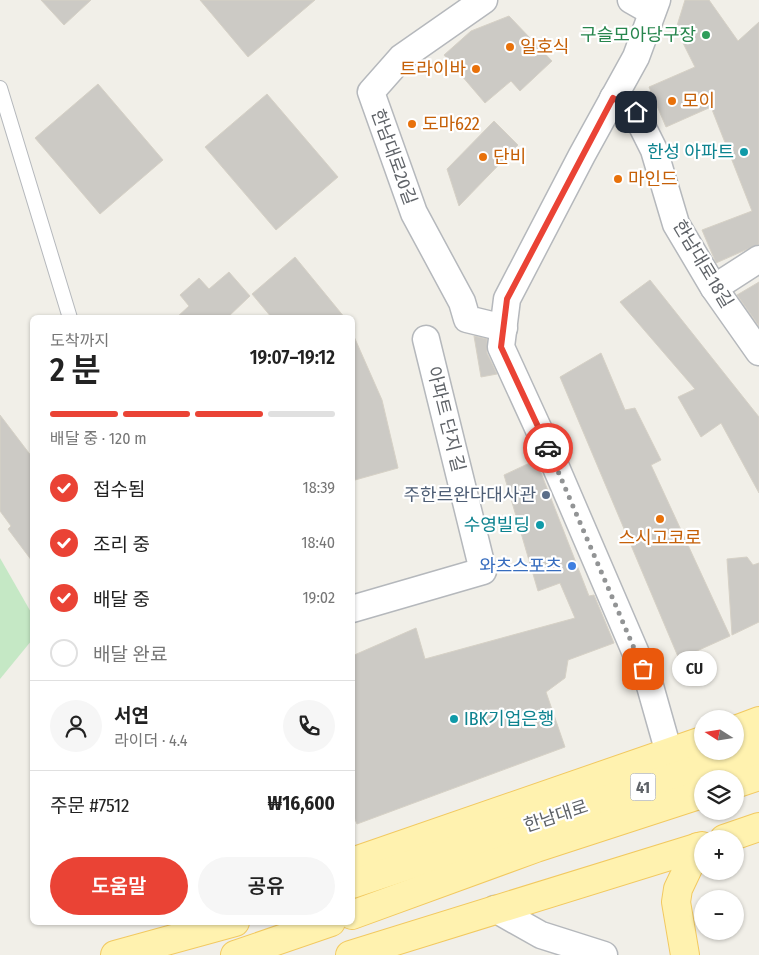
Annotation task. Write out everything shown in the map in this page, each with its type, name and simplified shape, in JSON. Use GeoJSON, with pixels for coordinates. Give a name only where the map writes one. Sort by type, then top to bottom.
{"type":"FeatureCollection","features":[{"type":"Feature","properties":{"kind":"main road"},"geometry":{"type":"LineString","coordinates":[[744,727],[759,721]]}},
{"type":"Feature","properties":{"kind":"main road"},"geometry":{"type":"LineString","coordinates":[[355,861],[694,744]]}},
{"type":"Feature","properties":{"kind":"main road","name":"한남대로"},"geometry":{"type":"LineString","coordinates":[[355,883],[759,749]]}},
{"type":"Feature","properties":{"kind":"main road"},"geometry":{"type":"LineString","coordinates":[[744,781],[759,776]]}},
{"type":"Feature","properties":{"kind":"main road","name":"한남대로"},"geometry":{"type":"LineString","coordinates":[[355,914],[536,848],[694,797]]}},
{"type":"Feature","properties":{"kind":"main road"},"geometry":{"type":"LineString","coordinates":[[744,832],[759,827]]}},
{"type":"Feature","properties":{"kind":"main road"},"geometry":{"type":"LineString","coordinates":[[350,955],[694,849]]}},
{"type":"Feature","properties":{"kind":"main road"},"geometry":{"type":"LineString","coordinates":[[685,955],[676,902],[678,889],[694,858]]}},
{"type":"Feature","properties":{"kind":"main road"},"geometry":{"type":"LineString","coordinates":[[110,955],[180,925]]}},
{"type":"Feature","properties":{"kind":"main road"},"geometry":{"type":"LineString","coordinates":[[115,955],[224,925]]}},
{"type":"Feature","properties":{"kind":"main road"},"geometry":{"type":"LineString","coordinates":[[236,955],[322,925]]}},
{"type":"Feature","properties":{"kind":"street","name":"한남대로20길"},"geometry":{"type":"LineString","coordinates":[[484,0],[401,58],[371,92],[414,213],[462,302],[467,319],[504,328]]}},
{"type":"Feature","properties":{"kind":"street"},"geometry":{"type":"LineString","coordinates":[[647,4],[636,57],[507,299],[501,347],[555,465],[650,686],[669,753]]}},
{"type":"Feature","properties":{"kind":"street","name":"한남대로18길"},"geometry":{"type":"LineString","coordinates":[[613,98],[636,112],[654,150],[676,224],[714,288],[759,352]]}},
{"type":"Feature","properties":{"kind":"street"},"geometry":{"type":"LineString","coordinates":[[714,288],[759,259]]}},
{"type":"Feature","properties":{"kind":"street","name":"아파트 단지 길"},"geometry":{"type":"LineString","coordinates":[[355,608],[483,571],[426,339]]}},
{"type":"Feature","properties":{"kind":"street"},"geometry":{"type":"LineString","coordinates":[[495,909],[541,935],[604,955]]}},
{"type":"Feature","properties":{"kind":"lane"},"geometry":{"type":"LineString","coordinates":[[0,88],[69,315]]}},
{"type":"Feature","properties":{"kind":"green space"},"geometry":{"type":"Polygon","coordinates":[[[0,558],[30,610],[30,642],[0,679],[0,558]]]}},
{"type":"Feature","properties":{"kind":"building"},"geometry":{"type":"Polygon","coordinates":[[[41,0],[91,0],[64,25],[41,0]]]}},
{"type":"Feature","properties":{"kind":"building"},"geometry":{"type":"Polygon","coordinates":[[[200,0],[315,0],[248,57],[200,0]]]}},
{"type":"Feature","properties":{"kind":"building"},"geometry":{"type":"Polygon","coordinates":[[[685,0],[709,0],[738,41],[759,22],[759,244],[716,263],[702,230],[752,211],[711,107],[666,127],[649,87],[695,67],[676,29],[685,0]]]}},
{"type":"Feature","properties":{"kind":"building"},"geometry":{"type":"Polygon","coordinates":[[[509,16],[552,61],[520,91],[511,81],[485,103],[444,55],[471,31],[509,16]]]}},
{"type":"Feature","properties":{"kind":"building"},"geometry":{"type":"Polygon","coordinates":[[[98,84],[163,160],[100,214],[35,138],[98,84]]]}},
{"type":"Feature","properties":{"kind":"building"},"geometry":{"type":"Polygon","coordinates":[[[267,94],[338,177],[276,230],[205,147],[267,94]]]}},
{"type":"Feature","properties":{"kind":"building","name":"단비"},"geometry":{"type":"Polygon","coordinates":[[[494,121],[518,145],[459,206],[447,169],[494,121]]]}},
{"type":"Feature","properties":{"kind":"building"},"geometry":{"type":"Polygon","coordinates":[[[295,257],[343,315],[270,315],[252,294],[295,257]]]}},
{"type":"Feature","properties":{"kind":"building"},"geometry":{"type":"Polygon","coordinates":[[[229,272],[250,296],[230,315],[179,315],[189,306],[180,295],[199,278],[209,289],[229,272]]]}},
{"type":"Feature","properties":{"kind":"building"},"geometry":{"type":"Polygon","coordinates":[[[650,280],[759,417],[759,493],[721,423],[701,437],[678,397],[695,389],[620,302],[650,280]]]}},
{"type":"Feature","properties":{"kind":"building"},"geometry":{"type":"Polygon","coordinates":[[[759,282],[759,326],[737,295],[759,282]]]}},
{"type":"Feature","properties":{"kind":"building"},"geometry":{"type":"Polygon","coordinates":[[[474,336],[487,339],[487,353],[497,374],[481,377],[474,336]]]}},
{"type":"Feature","properties":{"kind":"building"},"geometry":{"type":"Polygon","coordinates":[[[355,339],[382,400],[398,468],[355,480],[355,339]]]}},
{"type":"Feature","properties":{"kind":"building"},"geometry":{"type":"Polygon","coordinates":[[[601,353],[625,410],[635,408],[661,460],[651,465],[730,636],[679,659],[560,377],[601,353]]]}},
{"type":"Feature","properties":{"kind":"building"},"geometry":{"type":"Polygon","coordinates":[[[0,415],[30,454],[30,558],[8,529],[11,526],[0,511],[0,415]]]}},
{"type":"Feature","properties":{"kind":"building","name":"IBK기업은행"},"geometry":{"type":"Polygon","coordinates":[[[536,460],[589,596],[594,595],[614,643],[568,660],[565,678],[546,692],[565,747],[357,824],[355,819],[355,655],[416,628],[425,659],[575,618],[560,583],[538,591],[504,475],[536,460]]]}},
{"type":"Feature","properties":{"kind":"building"},"geometry":{"type":"Polygon","coordinates":[[[747,557],[753,565],[759,563],[759,622],[732,635],[727,559],[747,557]]]}},
{"type":"Feature","properties":{"kind":"way so far"},"geometry":{"type":"LineString","coordinates":[[548,448],[643,669]]}},
{"type":"Feature","properties":{"kind":"place","name":"구슬모아당구장"},"geometry":{"type":"Point","coordinates":[706,35]}},
{"type":"Feature","properties":{"kind":"place","name":"일호식"},"geometry":{"type":"Point","coordinates":[510,47]}},
{"type":"Feature","properties":{"kind":"place","name":"트라이바"},"geometry":{"type":"Point","coordinates":[476,69]}},
{"type":"Feature","properties":{"kind":"place","name":"모이"},"geometry":{"type":"Point","coordinates":[672,101]}},
{"type":"Feature","properties":{"kind":"place","name":"도마622"},"geometry":{"type":"Point","coordinates":[412,124]}},
{"type":"Feature","properties":{"kind":"place","name":"한성 아파트"},"geometry":{"type":"Point","coordinates":[744,152]}},
{"type":"Feature","properties":{"kind":"place","name":"단비"},"geometry":{"type":"Point","coordinates":[483,157]}},
{"type":"Feature","properties":{"kind":"place","name":"마인드"},"geometry":{"type":"Point","coordinates":[618,179]}},
{"type":"Feature","properties":{"kind":"place","name":"주한르완다대사관"},"geometry":{"type":"Point","coordinates":[546,495]}},
{"type":"Feature","properties":{"kind":"place","name":"스시고코로"},"geometry":{"type":"Point","coordinates":[660,519]}},
{"type":"Feature","properties":{"kind":"place","name":"수영빌딩"},"geometry":{"type":"Point","coordinates":[540,525]}},
{"type":"Feature","properties":{"kind":"place","name":"와츠스포츠"},"geometry":{"type":"Point","coordinates":[572,566]}},
{"type":"Feature","properties":{"kind":"place","name":"CU"},"geometry":{"type":"Point","coordinates":[643,669]}},
{"type":"Feature","properties":{"kind":"place","name":"IBK기업은행"},"geometry":{"type":"Point","coordinates":[454,719]}},
{"type":"Feature","properties":{"kind":"route"},"geometry":{"type":"LineString","coordinates":[[548,448],[501,347],[507,299],[613,98],[636,112]]}}]}
